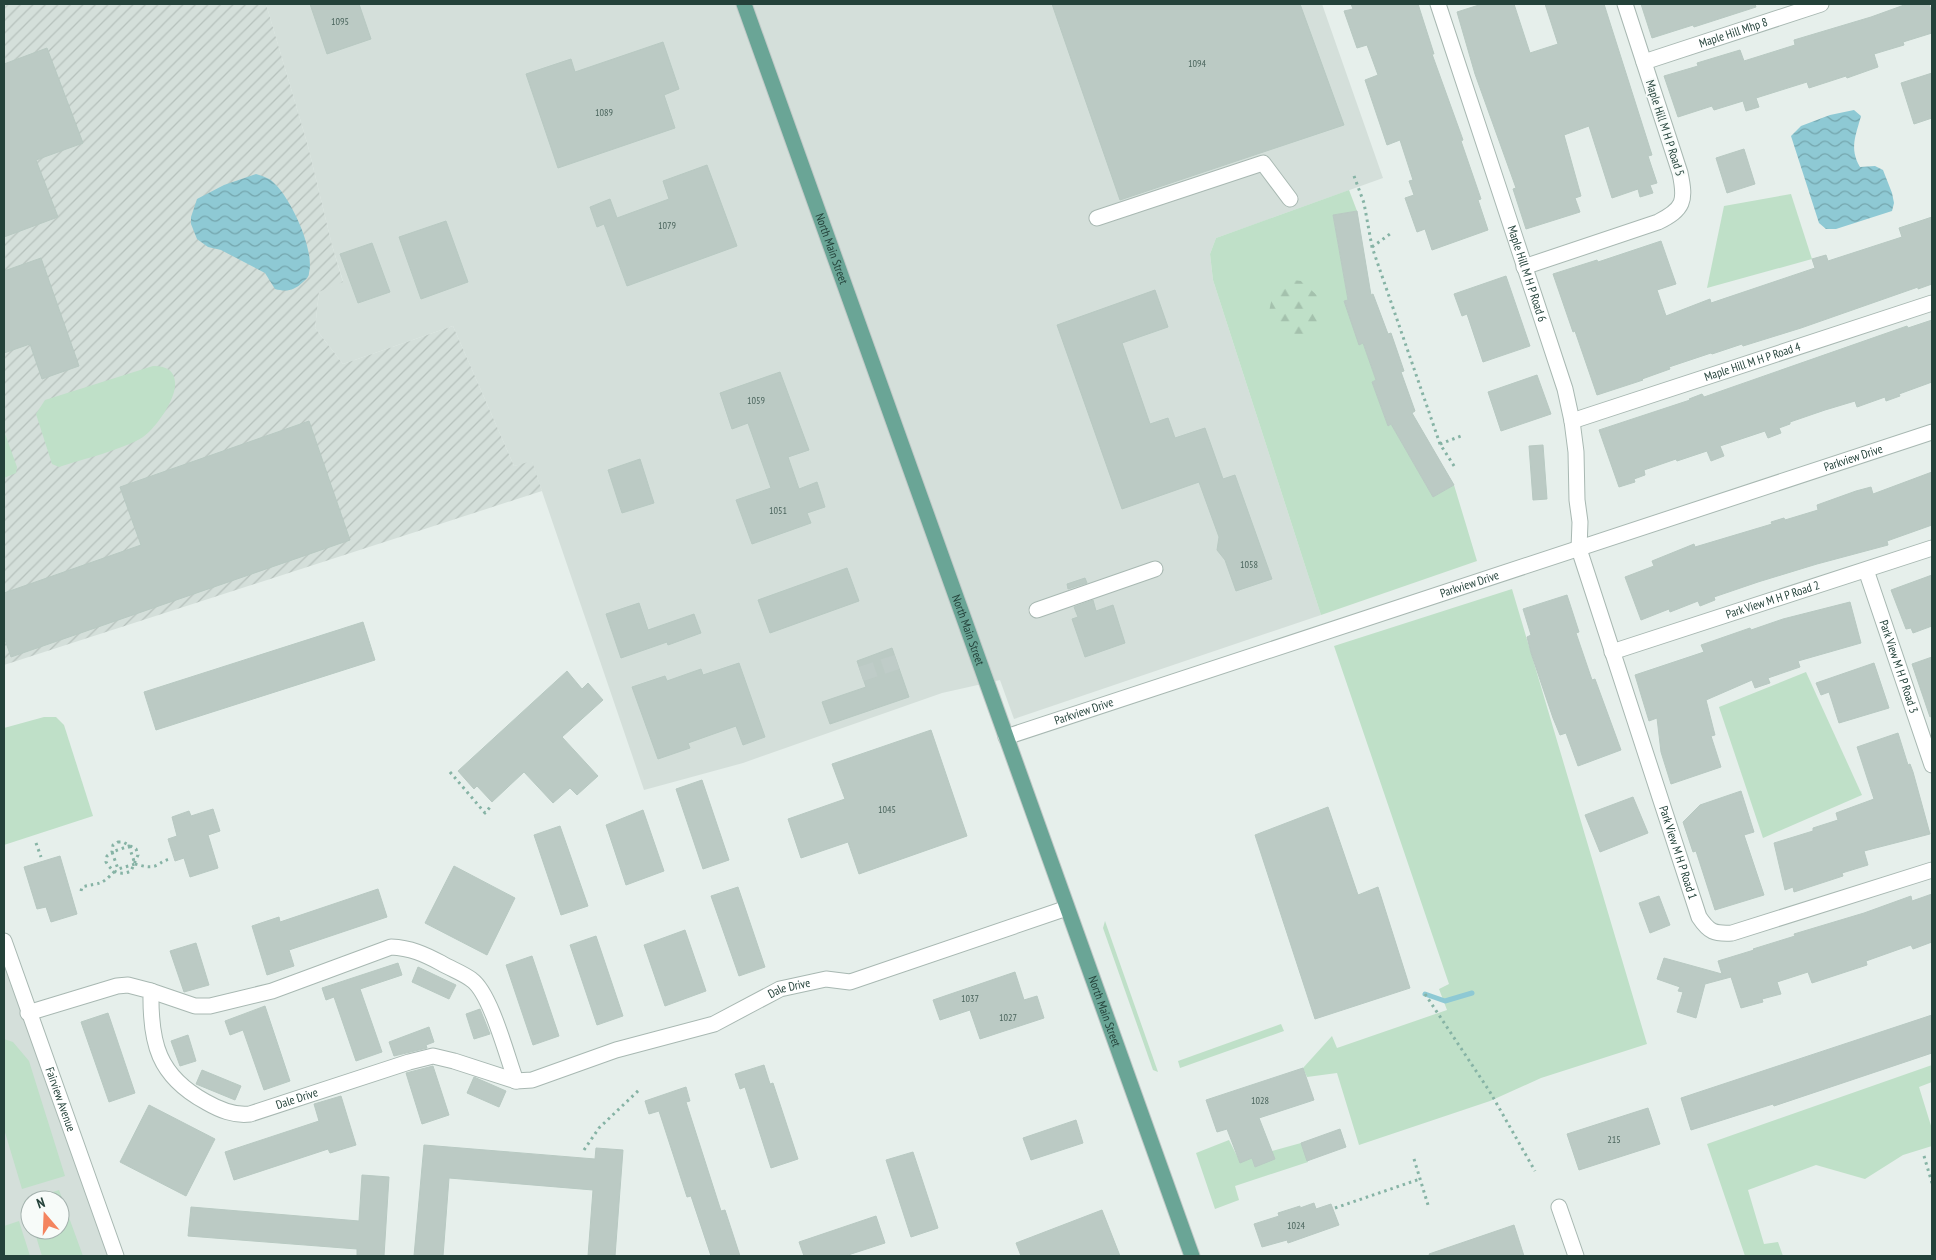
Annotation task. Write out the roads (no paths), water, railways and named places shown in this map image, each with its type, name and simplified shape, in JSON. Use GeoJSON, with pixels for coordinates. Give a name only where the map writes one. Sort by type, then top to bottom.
{"type":"FeatureCollection","features":[{"type":"Feature","properties":{"kind":"main road","name":"North Main Street"},"geometry":{"type":"LineString","coordinates":[[744,4],[1192,1256]]}},
{"type":"Feature","properties":{"kind":"street","name":"Maple Hill M H P Road 6"},"geometry":{"type":"LineString","coordinates":[[1438,4],[1565,389],[1576,452],[1577,500],[1580,522],[1579,549]]}},
{"type":"Feature","properties":{"kind":"street","name":"Maple Hill M H P Road 5"},"geometry":{"type":"LineString","coordinates":[[1524,266],[1658,222],[1674,214],[1682,203],[1684,190],[1680,173],[1625,4]]}},
{"type":"Feature","properties":{"kind":"street","name":"Maple Hill Mhp 8"},"geometry":{"type":"LineString","coordinates":[[1644,62],[1821,4]]}},
{"type":"Feature","properties":{"kind":"street"},"geometry":{"type":"LineString","coordinates":[[1097,218],[1263,163],[1290,199]]}},
{"type":"Feature","properties":{"kind":"street","name":"Maple Hill M H P Road 4"},"geometry":{"type":"LineString","coordinates":[[1572,421],[1932,304]]}},
{"type":"Feature","properties":{"kind":"street","name":"Parkview Drive"},"geometry":{"type":"LineString","coordinates":[[1006,737],[1932,432]]}},
{"type":"Feature","properties":{"kind":"street","name":"Park View M H P Road 2"},"geometry":{"type":"LineString","coordinates":[[1612,652],[1932,548]]}},
{"type":"Feature","properties":{"kind":"street","name":"Park View M H P Road 1"},"geometry":{"type":"LineString","coordinates":[[1579,549],[1699,917],[1706,928],[1719,934],[1732,933],[1932,870]]}},
{"type":"Feature","properties":{"kind":"street"},"geometry":{"type":"LineString","coordinates":[[1037,610],[1155,570]]}},
{"type":"Feature","properties":{"kind":"street","name":"Park View M H P Road 3"},"geometry":{"type":"LineString","coordinates":[[1866,570],[1932,765]]}},
{"type":"Feature","properties":{"kind":"street","name":"Dale Drive"},"geometry":{"type":"LineString","coordinates":[[151,991],[154,1040],[164,1065],[172,1076],[192,1095],[216,1108],[239,1116],[433,1056],[516,1081],[532,1080],[616,1050],[714,1024],[780,989],[826,979],[850,982],[1067,908]]}},
{"type":"Feature","properties":{"kind":"street","name":"Fairview Avenue"},"geometry":{"type":"LineString","coordinates":[[4,941],[28,1013],[116,1256]]}},
{"type":"Feature","properties":{"kind":"street"},"geometry":{"type":"LineString","coordinates":[[28,1013],[117,986],[128,985],[195,1006],[210,1006],[272,991],[391,947],[409,948],[473,980],[483,992],[516,1081]]}},
{"type":"Feature","properties":{"kind":"street"},"geometry":{"type":"LineString","coordinates":[[1559,1207],[1576,1256]]}},
{"type":"Feature","properties":{"kind":"water"},"geometry":{"type":"Polygon","coordinates":[[[1854,110],[1861,116],[1854,142],[1855,154],[1860,167],[1875,166],[1883,170],[1894,203],[1892,211],[1836,229],[1826,229],[1819,223],[1791,136],[1801,126],[1830,115],[1854,110]]]}},
{"type":"Feature","properties":{"kind":"water"},"geometry":{"type":"Polygon","coordinates":[[[256,174],[270,179],[280,190],[294,212],[305,238],[310,263],[309,274],[300,285],[290,290],[275,289],[265,273],[221,250],[208,247],[197,239],[191,224],[191,217],[197,199],[224,185],[256,174]]]}},
{"type":"Feature","properties":{"kind":"waterway"},"geometry":{"type":"LineString","coordinates":[[1425,994],[1445,1001],[1472,993]]}},
{"type":"Feature","properties":{"kind":"tunnel"},"geometry":{"type":"LineString","coordinates":[[861,674],[897,662]]}}]}
